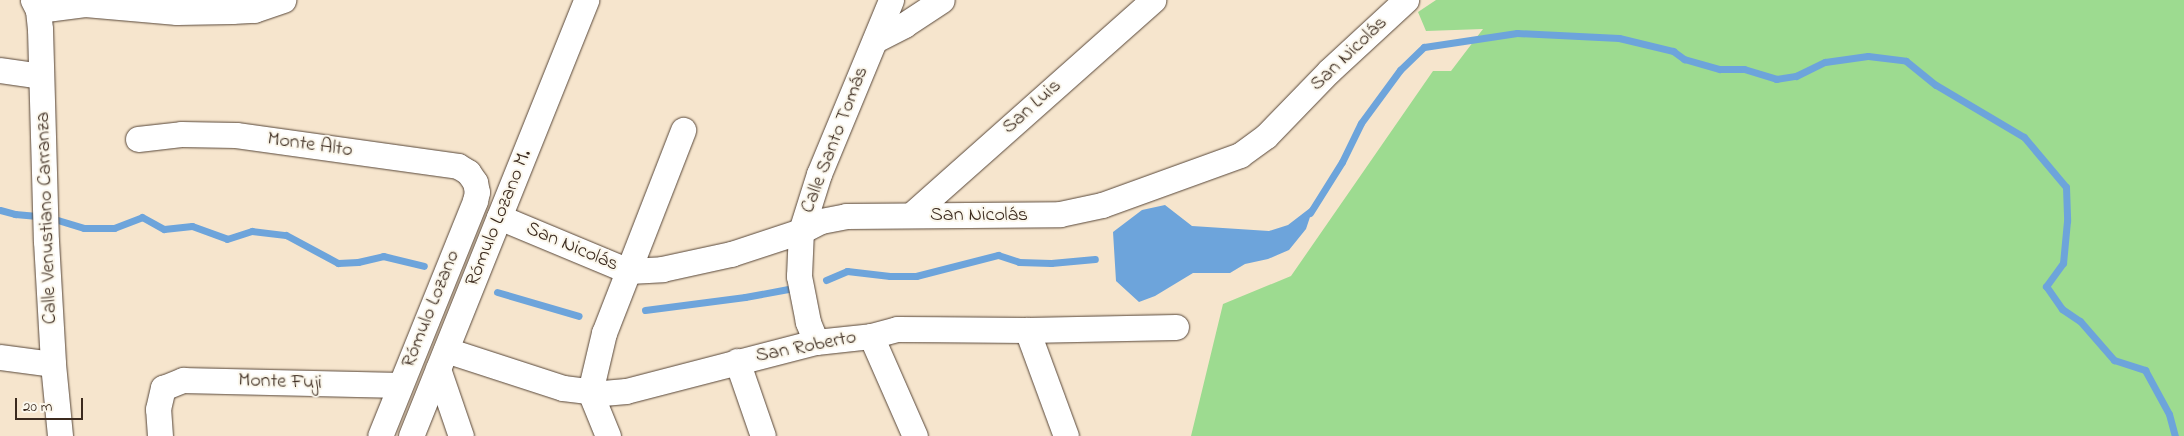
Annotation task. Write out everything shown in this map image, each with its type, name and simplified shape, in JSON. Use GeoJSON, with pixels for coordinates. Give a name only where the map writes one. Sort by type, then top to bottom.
{"type":"FeatureCollection","features":[{"type":"Feature","properties":{"kind":"street"},"geometry":{"type":"LineString","coordinates":[[35,5],[85,4],[177,12],[232,11],[254,10],[283,0]]}},
{"type":"Feature","properties":{"kind":"street","name":"Rómulo Lozano M."},"geometry":{"type":"LineString","coordinates":[[411,436],[586,0]]}},
{"type":"Feature","properties":{"kind":"street","name":"Calle Santo Tomás"},"geometry":{"type":"LineString","coordinates":[[816,342],[808,322],[799,276],[801,231],[818,174],[891,0]]}},
{"type":"Feature","properties":{"kind":"street"},"geometry":{"type":"LineString","coordinates":[[875,40],[912,21],[942,0]]}},
{"type":"Feature","properties":{"kind":"street","name":"San Luis"},"geometry":{"type":"LineString","coordinates":[[911,215],[1153,0]]}},
{"type":"Feature","properties":{"kind":"street","name":"San Nicolás"},"geometry":{"type":"LineString","coordinates":[[500,217],[629,270],[662,269],[696,263],[801,231],[821,221],[846,216],[1060,214],[1102,205],[1240,155],[1266,136],[1329,71],[1406,0]]}},
{"type":"Feature","properties":{"kind":"street","name":"Calle Venustiano Carranza"},"geometry":{"type":"LineString","coordinates":[[35,5],[40,29],[46,241],[53,364],[60,436]]}},
{"type":"Feature","properties":{"kind":"street"},"geometry":{"type":"LineString","coordinates":[[0,70],[41,76]]}},
{"type":"Feature","properties":{"kind":"street"},"geometry":{"type":"LineString","coordinates":[[608,436],[590,392],[604,333],[683,130]]}},
{"type":"Feature","properties":{"kind":"street","name":"Monte Alto"},"geometry":{"type":"LineString","coordinates":[[138,139],[181,134],[236,135],[458,166],[468,172],[475,182]]}},
{"type":"Feature","properties":{"kind":"street","name":"Rómulo Lozano"},"geometry":{"type":"LineString","coordinates":[[380,436],[399,385],[475,202],[477,192],[475,182]]}},
{"type":"Feature","properties":{"kind":"street","name":"San Roberto"},"geometry":{"type":"LineString","coordinates":[[442,360],[563,388],[590,392],[626,391],[816,342],[871,336],[896,329],[1028,330],[1176,327]]}},
{"type":"Feature","properties":{"kind":"street"},"geometry":{"type":"LineString","coordinates":[[1028,330],[1066,436]]}},
{"type":"Feature","properties":{"kind":"street"},"geometry":{"type":"LineString","coordinates":[[871,336],[915,436]]}},
{"type":"Feature","properties":{"kind":"street"},"geometry":{"type":"LineString","coordinates":[[0,356],[53,364]]}},
{"type":"Feature","properties":{"kind":"street"},"geometry":{"type":"LineString","coordinates":[[442,360],[461,436]]}},
{"type":"Feature","properties":{"kind":"street"},"geometry":{"type":"LineString","coordinates":[[737,361],[764,436]]}},
{"type":"Feature","properties":{"kind":"street","name":"Monte Fuji"},"geometry":{"type":"LineString","coordinates":[[160,436],[158,409],[163,388],[170,384],[193,379],[399,385]]}},
{"type":"Feature","properties":{"kind":"green space"},"geometry":{"type":"Polygon","coordinates":[[[1436,0],[2184,0],[2184,436],[1191,436],[1223,304],[1291,276],[1433,71],[1451,71],[1483,29],[1426,31],[1418,12],[1436,0]]]}},
{"type":"Feature","properties":{"kind":"water"},"geometry":{"type":"Polygon","coordinates":[[[1165,205],[1192,226],[1269,231],[1288,225],[1314,205],[1306,229],[1289,250],[1268,259],[1245,264],[1230,273],[1193,273],[1155,296],[1139,302],[1116,281],[1113,232],[1142,210],[1165,205]]]}},
{"type":"Feature","properties":{"kind":"waterway"},"geometry":{"type":"LineString","coordinates":[[1310,213],[1342,162],[1361,123],[1400,70],[1424,47],[1517,33],[1619,38],[1673,51],[1684,59],[1720,69],[1744,69],[1776,79],[1796,76],[1825,62],[1868,56],[1906,61],[1936,85],[2024,137],[2066,187],[2067,221],[2063,263],[2046,286],[2062,309],[2080,321],[2114,360],[2145,370],[2169,414],[2175,436]]}},
{"type":"Feature","properties":{"kind":"waterway"},"geometry":{"type":"LineString","coordinates":[[0,210],[15,214],[40,216]]}},
{"type":"Feature","properties":{"kind":"waterway"},"geometry":{"type":"LineString","coordinates":[[51,218],[84,228],[114,228],[142,217],[164,229],[192,226],[227,239],[252,231],[286,235],[338,263],[358,262],[383,256],[424,266]]}},
{"type":"Feature","properties":{"kind":"waterway"},"geometry":{"type":"LineString","coordinates":[[826,280],[847,271],[890,276],[916,276],[998,255],[1019,262],[1051,263],[1095,259]]}},
{"type":"Feature","properties":{"kind":"waterway"},"geometry":{"type":"LineString","coordinates":[[645,310],[745,297],[788,289]]}},
{"type":"Feature","properties":{"kind":"waterway"},"geometry":{"type":"LineString","coordinates":[[497,292],[579,316]]}}]}
